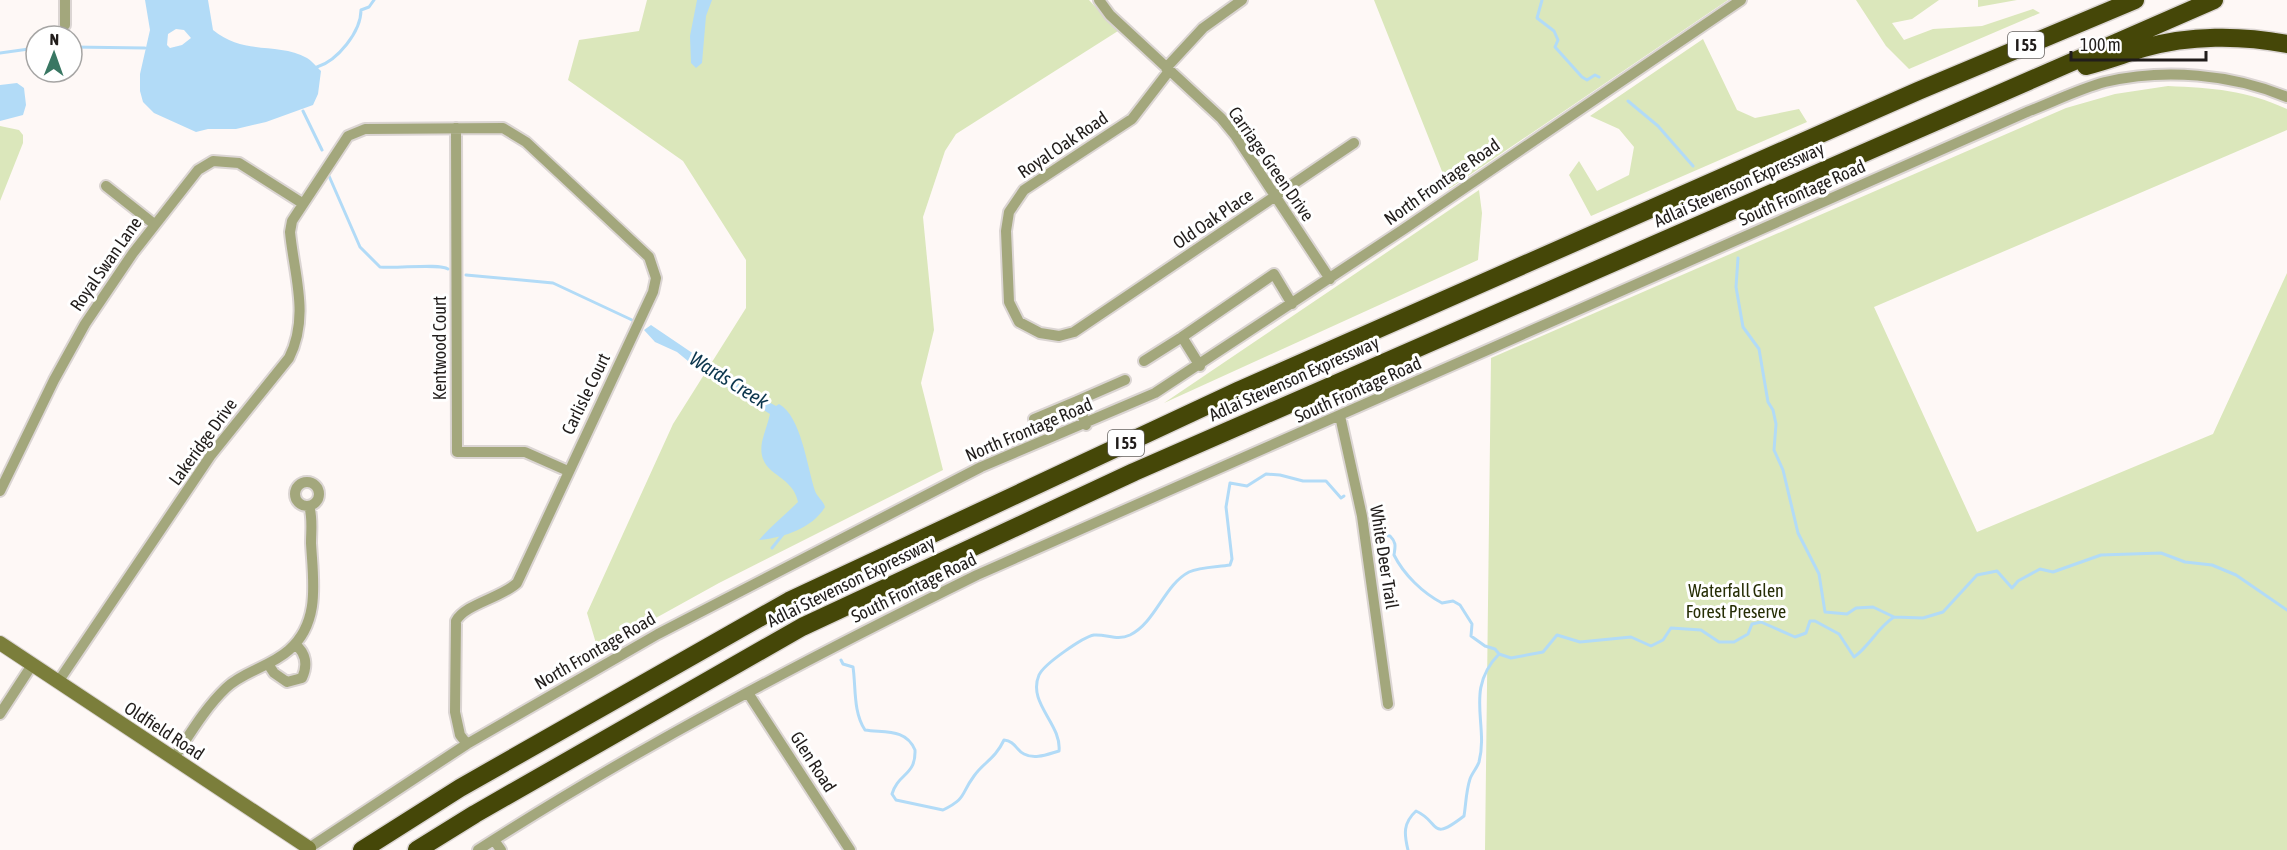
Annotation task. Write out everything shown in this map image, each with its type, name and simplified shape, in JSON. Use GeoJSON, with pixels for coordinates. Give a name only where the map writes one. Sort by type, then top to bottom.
{"type":"FeatureCollection","features":[{"type":"Feature","properties":{"kind":"highway"},"geometry":{"type":"LineString","coordinates":[[2044,38],[2106,0]]}},
{"type":"Feature","properties":{"kind":"highway","name":"Adlai Stevenson Expressway"},"geometry":{"type":"LineString","coordinates":[[362,850],[460,788],[789,601],[1240,390],[2135,0]]}},
{"type":"Feature","properties":{"kind":"highway","name":"Adlai Stevenson Expressway"},"geometry":{"type":"LineString","coordinates":[[417,850],[475,814],[813,622],[1134,471],[2214,0]]}},
{"type":"Feature","properties":{"kind":"highway"},"geometry":{"type":"LineString","coordinates":[[2015,87],[2167,43],[2236,38],[2287,44]]}},
{"type":"Feature","properties":{"kind":"street"},"geometry":{"type":"LineString","coordinates":[[64,24],[65,0]]}},
{"type":"Feature","properties":{"kind":"street","name":"Carriage Green Drive"},"geometry":{"type":"LineString","coordinates":[[1099,0],[1110,15],[1221,118],[1276,196],[1329,279]]}},
{"type":"Feature","properties":{"kind":"street","name":"Royal Oak Road"},"geometry":{"type":"LineString","coordinates":[[1092,322],[1074,332],[1052,336],[1019,322],[1007,291],[1007,220],[1023,190],[1132,119],[1167,70],[1203,28],[1242,0]]}},
{"type":"Feature","properties":{"kind":"street","name":"North Frontage Road"},"geometry":{"type":"LineString","coordinates":[[308,849],[467,744],[658,634],[747,586],[981,467],[1086,425],[1155,393],[1200,366],[1741,0]]}},
{"type":"Feature","properties":{"kind":"street","name":"South Frontage Road"},"geometry":{"type":"LineString","coordinates":[[478,850],[657,742],[747,693],[977,575],[2027,112],[2103,83],[2138,76],[2223,78],[2262,87],[2287,97]]}},
{"type":"Feature","properties":{"kind":"street","name":"Carlisle Court"},"geometry":{"type":"LineString","coordinates":[[302,202],[348,136],[369,128],[503,128],[516,135],[649,257],[655,270],[653,292],[518,583],[510,590],[462,613],[456,621],[455,712],[460,735],[467,744]]}},
{"type":"Feature","properties":{"kind":"street","name":"Kentwood Court"},"geometry":{"type":"LineString","coordinates":[[456,128],[457,452],[525,452],[568,471]]}},
{"type":"Feature","properties":{"kind":"street","name":"Old Oak Place"},"geometry":{"type":"LineString","coordinates":[[1092,322],[1354,143]]}},
{"type":"Feature","properties":{"kind":"street","name":"Royal Swan Lane"},"geometry":{"type":"LineString","coordinates":[[0,490],[73,343],[154,224],[198,170],[206,164],[220,160],[246,166],[302,202]]}},
{"type":"Feature","properties":{"kind":"street"},"geometry":{"type":"LineString","coordinates":[[106,186],[154,224]]}},
{"type":"Feature","properties":{"kind":"street","name":"Lakeridge Drive"},"geometry":{"type":"LineString","coordinates":[[58,682],[211,455],[289,358],[297,341],[301,319],[290,231],[302,202]]}},
{"type":"Feature","properties":{"kind":"street"},"geometry":{"type":"LineString","coordinates":[[1144,362],[1274,273],[1292,304]]}},
{"type":"Feature","properties":{"kind":"street"},"geometry":{"type":"LineString","coordinates":[[1182,337],[1200,366]]}},
{"type":"Feature","properties":{"kind":"street"},"geometry":{"type":"LineString","coordinates":[[1034,419],[1125,380]]}},
{"type":"Feature","properties":{"kind":"street"},"geometry":{"type":"LineString","coordinates":[[1077,401],[1086,425]]}},
{"type":"Feature","properties":{"kind":"street","name":"White Deer Trail"},"geometry":{"type":"LineString","coordinates":[[1340,416],[1362,516],[1388,704]]}},
{"type":"Feature","properties":{"kind":"street"},"geometry":{"type":"LineString","coordinates":[[174,758],[212,702],[227,687],[268,664],[295,644],[309,618],[314,594],[309,506]]}},
{"type":"Feature","properties":{"kind":"street","name":"Oldfield Road"},"geometry":{"type":"LineString","coordinates":[[0,643],[308,849]]}},
{"type":"Feature","properties":{"kind":"street"},"geometry":{"type":"LineString","coordinates":[[268,664],[274,673],[287,682],[302,678],[306,662],[303,653],[295,644]]}},
{"type":"Feature","properties":{"kind":"street"},"geometry":{"type":"LineString","coordinates":[[0,714],[32,665]]}},
{"type":"Feature","properties":{"kind":"street","name":"Glen Road"},"geometry":{"type":"LineString","coordinates":[[747,693],[850,850]]}},
{"type":"Feature","properties":{"kind":"street"},"geometry":{"type":"LineString","coordinates":[[494,840],[501,850]]}},
{"type":"Feature","properties":{"kind":"green space"},"geometry":{"type":"Polygon","coordinates":[[[647,0],[1089,0],[1118,31],[956,134],[945,151],[923,217],[934,330],[921,383],[943,470],[719,583],[598,650],[587,613],[673,424],[746,308],[746,260],[683,161],[568,80],[579,40],[639,31],[647,0]]]}},
{"type":"Feature","properties":{"kind":"green space"},"geometry":{"type":"Polygon","coordinates":[[[1374,0],[1728,0],[1449,189],[1374,0]]]}},
{"type":"Feature","properties":{"kind":"green space"},"geometry":{"type":"Polygon","coordinates":[[[1856,0],[1939,0],[1912,19],[1892,23],[1904,40],[1933,29],[1982,26],[2033,9],[2040,13],[1909,69],[1886,46],[1856,0]]]}},
{"type":"Feature","properties":{"kind":"green space"},"geometry":{"type":"Polygon","coordinates":[[[1978,0],[2017,0],[1978,7],[1978,0]]]}},
{"type":"Feature","properties":{"kind":"green space"},"geometry":{"type":"Polygon","coordinates":[[[1703,39],[1737,110],[1755,118],[1799,109],[1807,122],[1591,216],[1569,175],[1579,161],[1597,191],[1629,175],[1634,147],[1619,129],[1590,116],[1703,39]]]}},
{"type":"Feature","properties":{"kind":"green space","name":"Waterfall Glen Forest Preserve"},"geometry":{"type":"Polygon","coordinates":[[[2168,86],[2229,91],[2272,103],[2287,109],[2287,130],[1874,307],[1977,532],[2213,434],[2287,273],[2287,850],[1485,850],[1491,358],[2066,108],[2115,94],[2168,86]]]}},
{"type":"Feature","properties":{"kind":"green space"},"geometry":{"type":"Polygon","coordinates":[[[0,126],[19,130],[23,135],[23,143],[0,201],[0,126]]]}},
{"type":"Feature","properties":{"kind":"green space"},"geometry":{"type":"Polygon","coordinates":[[[1479,190],[1482,213],[1478,260],[1164,403],[1479,190]]]}},
{"type":"Feature","properties":{"kind":"water"},"geometry":{"type":"Polygon","coordinates":[[[145,0],[208,0],[213,30],[225,38],[249,46],[296,53],[311,61],[321,71],[318,94],[313,105],[266,122],[236,129],[208,129],[196,132],[154,113],[143,102],[140,91],[140,74],[150,30],[145,0]],[[176,29],[168,34],[167,45],[170,48],[182,45],[191,38],[184,30],[176,29]]]}},
{"type":"Feature","properties":{"kind":"water"},"geometry":{"type":"Polygon","coordinates":[[[697,0],[712,0],[706,16],[702,63],[696,68],[691,63],[690,36],[697,0]]]}},
{"type":"Feature","properties":{"kind":"water"},"geometry":{"type":"Polygon","coordinates":[[[17,83],[24,88],[26,105],[23,115],[0,121],[0,85],[17,83]]]}},
{"type":"Feature","properties":{"kind":"water"},"geometry":{"type":"Polygon","coordinates":[[[651,325],[750,392],[776,406],[779,404],[787,410],[798,430],[815,491],[825,507],[812,521],[796,531],[759,540],[798,502],[789,485],[764,462],[762,442],[770,414],[699,370],[677,352],[655,342],[644,330],[651,325]]]}},
{"type":"Feature","properties":{"kind":"waterway","name":"Wards Creek"},"geometry":{"type":"LineString","coordinates":[[317,67],[332,59],[347,44],[357,27],[361,10],[369,7],[374,0]]}},
{"type":"Feature","properties":{"kind":"waterway"},"geometry":{"type":"LineString","coordinates":[[1542,0],[1537,18],[1554,31],[1558,40],[1555,47],[1582,77],[1587,80],[1595,75],[1599,77]]}},
{"type":"Feature","properties":{"kind":"waterway","name":"Wards Creek"},"geometry":{"type":"LineString","coordinates":[[84,47],[145,48]]}},
{"type":"Feature","properties":{"kind":"waterway","name":"Wards Creek"},"geometry":{"type":"LineString","coordinates":[[0,53],[24,50]]}},
{"type":"Feature","properties":{"kind":"waterway"},"geometry":{"type":"LineString","coordinates":[[1628,101],[1658,126],[1693,166]]}},
{"type":"Feature","properties":{"kind":"waterway","name":"Wards Creek"},"geometry":{"type":"LineString","coordinates":[[303,111],[322,150]]}},
{"type":"Feature","properties":{"kind":"waterway","name":"Wards Creek"},"geometry":{"type":"LineString","coordinates":[[329,176],[360,247],[380,267],[436,266],[448,269]]}},
{"type":"Feature","properties":{"kind":"waterway"},"geometry":{"type":"LineString","coordinates":[[1738,258],[1736,287],[1743,327],[1759,349],[1768,402],[1773,410],[1776,424],[1774,450],[1783,470],[1798,533],[1819,574],[1825,612],[1847,614],[1856,608],[1873,607],[1894,617],[1923,618],[1943,612],[1977,575],[1997,571],[2012,588],[2018,581],[2040,569],[2053,572],[2101,555],[2161,553],[2185,562],[2212,565],[2236,575],[2287,610]]}},
{"type":"Feature","properties":{"kind":"waterway","name":"Wards Creek"},"geometry":{"type":"LineString","coordinates":[[466,275],[553,283],[632,320]]}},
{"type":"Feature","properties":{"kind":"waterway","name":"Wards Creek"},"geometry":{"type":"LineString","coordinates":[[841,660],[843,664],[853,667],[858,715],[865,730],[900,735],[906,738],[915,750],[913,765],[898,782],[892,794],[896,800],[943,810],[960,799],[974,776],[997,752],[1004,740],[1011,742],[1028,756],[1042,756],[1059,751],[1059,741],[1037,695],[1039,675],[1048,664],[1081,641],[1094,635],[1116,637],[1130,635],[1147,622],[1180,578],[1193,570],[1230,565],[1232,559],[1226,507],[1230,483],[1247,486],[1266,474],[1280,475],[1303,481],[1326,481],[1341,498],[1344,496]]}},
{"type":"Feature","properties":{"kind":"waterway"},"geometry":{"type":"LineString","coordinates":[[1374,525],[1381,535],[1392,538],[1395,545],[1394,555],[1403,570],[1415,583],[1442,603],[1453,601],[1460,605],[1472,624],[1471,636],[1485,646],[1495,649],[1499,654],[1511,658],[1543,652],[1557,635],[1580,642],[1631,637],[1651,646],[1663,640],[1671,628],[1701,630],[1719,642],[1734,642],[1748,634],[1752,624],[1761,622],[1795,637],[1806,633],[1810,621],[1815,621],[1839,634],[1854,657],[1894,617]]}},
{"type":"Feature","properties":{"kind":"waterway","name":"Wards Creek"},"geometry":{"type":"LineString","coordinates":[[772,548],[784,533]]}},
{"type":"Feature","properties":{"kind":"waterway"},"geometry":{"type":"LineString","coordinates":[[1408,850],[1407,824],[1416,811],[1440,829],[1464,816],[1469,784],[1479,762],[1481,748],[1480,694],[1489,667],[1499,654]]}}]}
